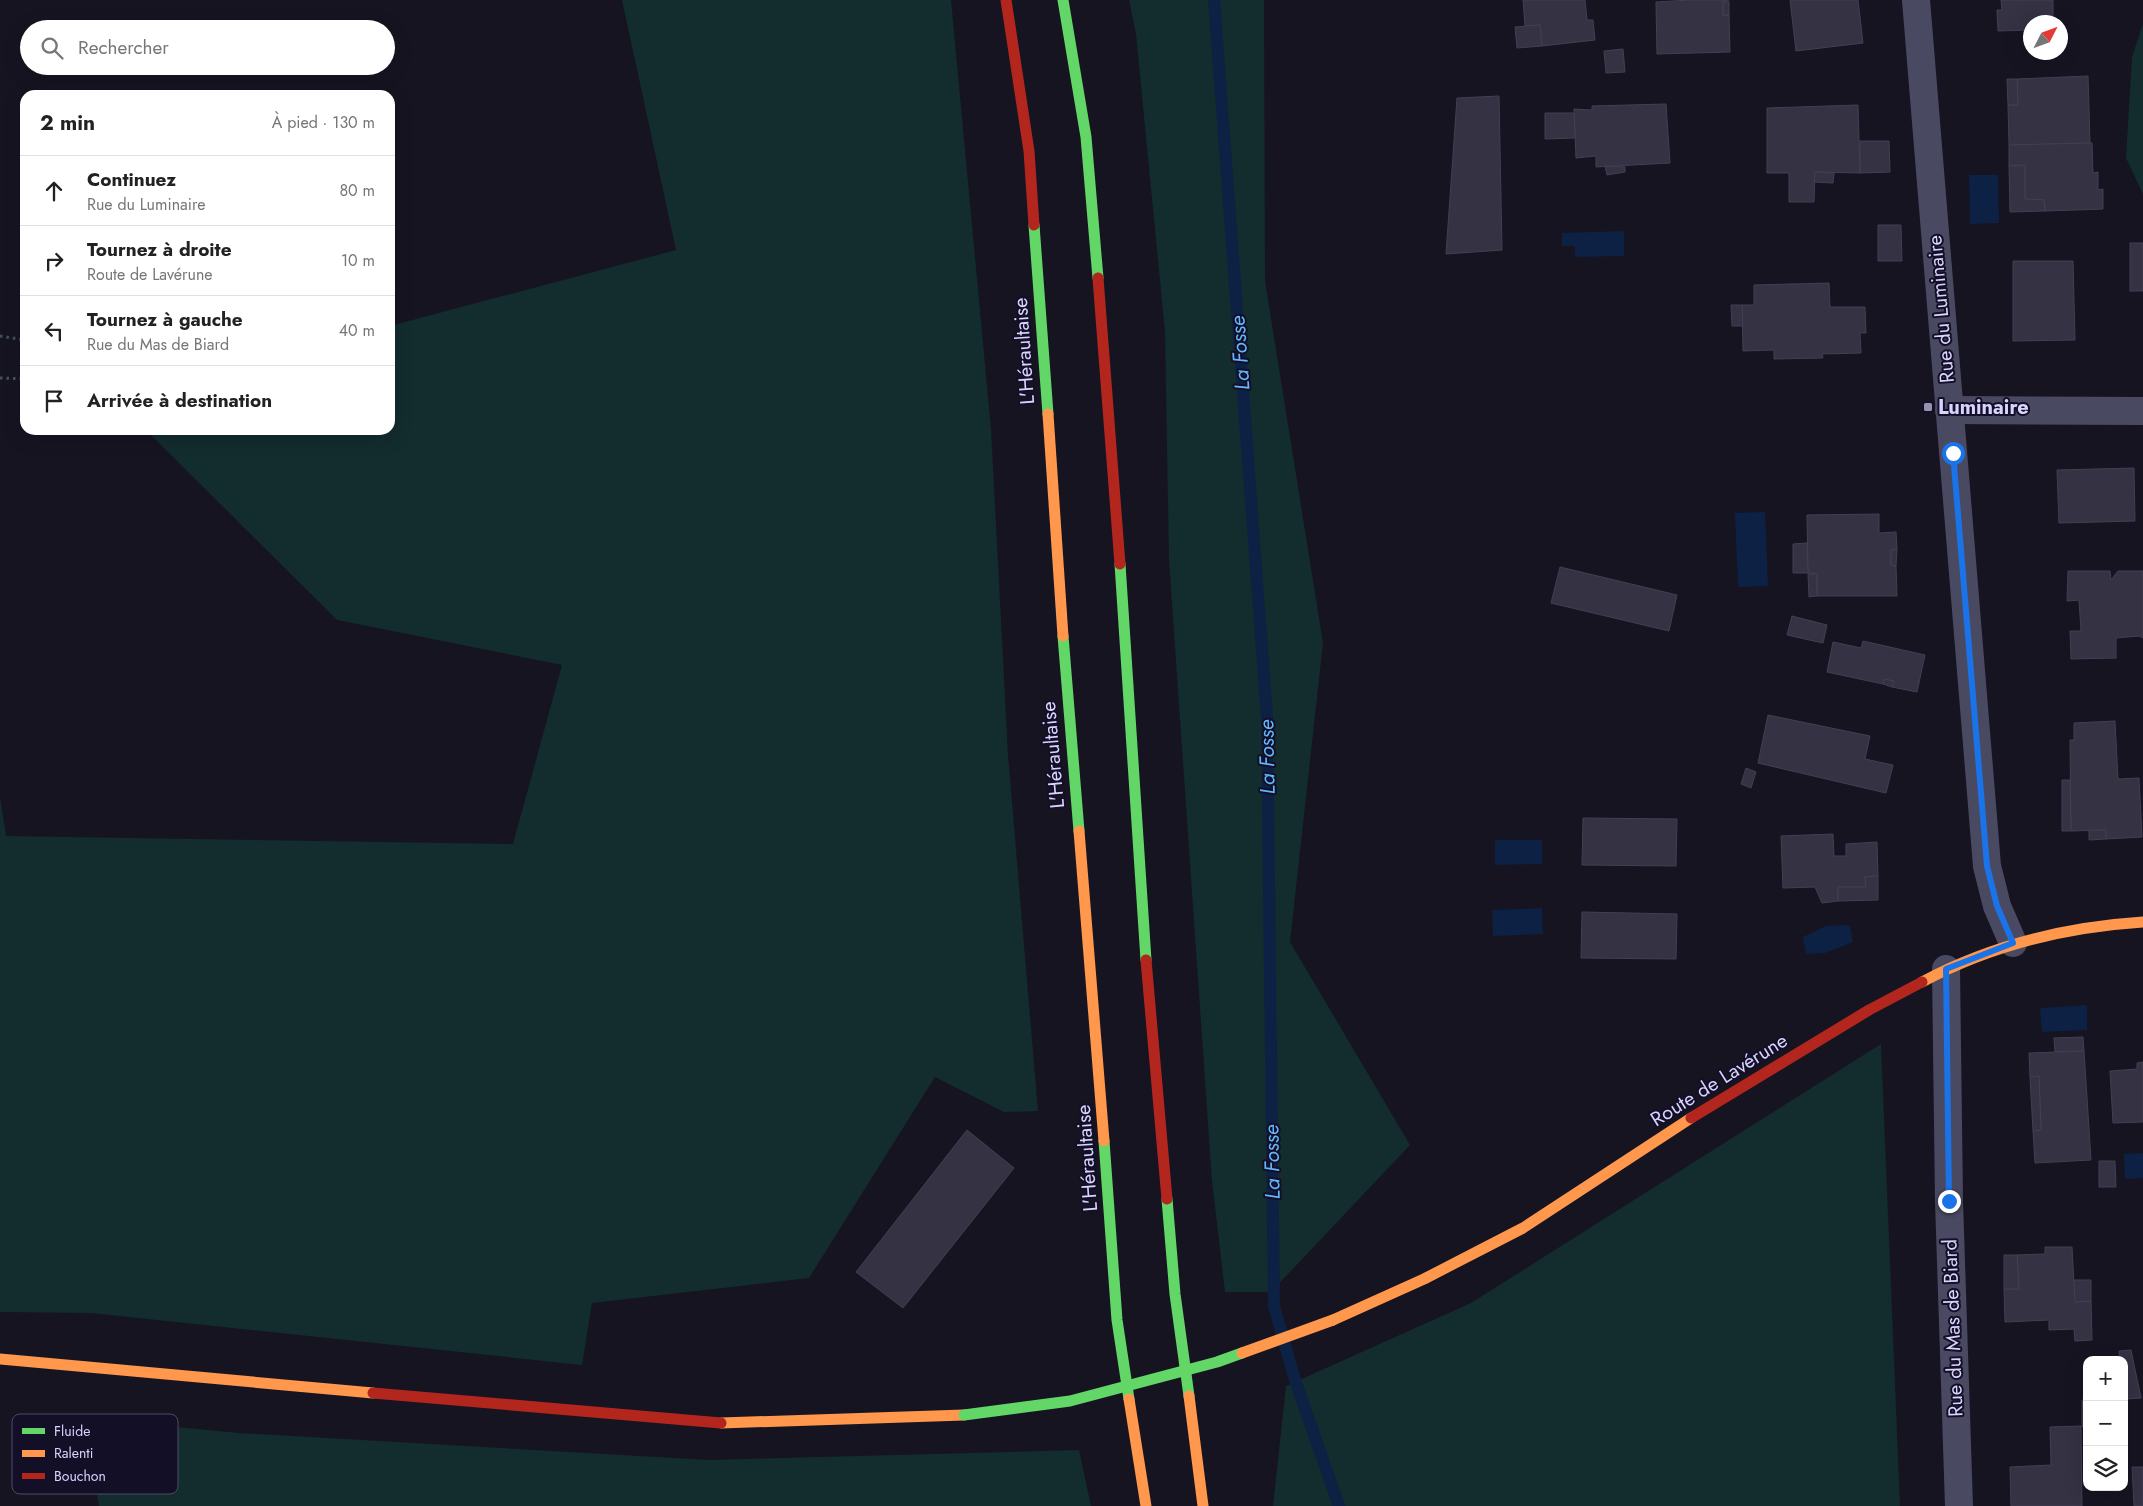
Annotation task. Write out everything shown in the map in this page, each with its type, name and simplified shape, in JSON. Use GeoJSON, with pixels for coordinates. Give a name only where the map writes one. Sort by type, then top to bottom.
{"type":"FeatureCollection","features":[{"type":"Feature","properties":{"kind":"main road","name":"L'Héraultaise"},"geometry":{"type":"LineString","coordinates":[[1006,0],[1029,151],[1071,740],[1094,999],[1117,1320],[1146,1506]]}},
{"type":"Feature","properties":{"kind":"main road"},"geometry":{"type":"LineString","coordinates":[[1063,0],[1086,136],[1114,476],[1148,992],[1175,1294],[1203,1506]]}},
{"type":"Feature","properties":{"kind":"main road","name":"Route de Lavérune"},"geometry":{"type":"LineString","coordinates":[[0,1359],[707,1423],[964,1415],[1070,1401],[1218,1362],[1333,1320],[1424,1279],[1523,1228],[1732,1091],[1869,1010],[1946,969],[2013,943],[2100,925],[2143,922]]}},
{"type":"Feature","properties":{"kind":"street","name":"Rue du Luminaire"},"geometry":{"type":"LineString","coordinates":[[1916,0],[1987,866],[1997,906],[2013,943]]}},
{"type":"Feature","properties":{"kind":"street"},"geometry":{"type":"LineString","coordinates":[[1949,410],[2143,411]]}},
{"type":"Feature","properties":{"kind":"street","name":"Rue du Mas de Biard"},"geometry":{"type":"LineString","coordinates":[[1946,969],[1949,1201],[1959,1506]]}},
{"type":"Feature","properties":{"kind":"path"},"geometry":{"type":"LineString","coordinates":[[0,336],[20,339]]}},
{"type":"Feature","properties":{"kind":"path"},"geometry":{"type":"LineString","coordinates":[[0,378],[20,379]]}},
{"type":"Feature","properties":{"kind":"green space"},"geometry":{"type":"Polygon","coordinates":[[[622,0],[951,0],[991,429],[1008,755],[1038,1111],[1004,1112],[935,1077],[809,1278],[592,1303],[582,1365],[91,1313],[0,1312],[0,797],[6,836],[513,844],[562,665],[337,620],[151,435],[395,435],[395,325],[676,250],[622,0]]]}},
{"type":"Feature","properties":{"kind":"green space"},"geometry":{"type":"Polygon","coordinates":[[[1129,0],[1264,0],[1265,281],[1323,643],[1290,942],[1410,1145],[1271,1292],[1225,1292],[1212,1181],[1169,560],[1165,332],[1136,34],[1129,0]]]}},
{"type":"Feature","properties":{"kind":"green space"},"geometry":{"type":"Polygon","coordinates":[[[2143,24],[2143,194],[2126,158],[2132,57],[2143,24]]]}},
{"type":"Feature","properties":{"kind":"green space"},"geometry":{"type":"Polygon","coordinates":[[[1881,1044],[1900,1506],[1273,1506],[1286,1386],[1471,1303],[1881,1044]]]}},
{"type":"Feature","properties":{"kind":"green space"},"geometry":{"type":"Polygon","coordinates":[[[178,1427],[239,1433],[709,1460],[1079,1450],[1091,1506],[99,1506],[97,1494],[178,1494],[178,1427]]]}},
{"type":"Feature","properties":{"kind":"water"},"geometry":{"type":"Polygon","coordinates":[[[1969,175],[1998,175],[1999,223],[1970,224],[1969,175]]]}},
{"type":"Feature","properties":{"kind":"water"},"geometry":{"type":"Polygon","coordinates":[[[1624,231],[1624,256],[1575,257],[1575,246],[1562,246],[1562,233],[1624,231]]]}},
{"type":"Feature","properties":{"kind":"water"},"geometry":{"type":"Polygon","coordinates":[[[1765,512],[1768,586],[1738,587],[1735,513],[1765,512]]]}},
{"type":"Feature","properties":{"kind":"water"},"geometry":{"type":"Polygon","coordinates":[[[1495,840],[1542,840],[1542,864],[1495,865],[1495,840]]]}},
{"type":"Feature","properties":{"kind":"water"},"geometry":{"type":"Polygon","coordinates":[[[1542,908],[1543,934],[1493,936],[1492,910],[1542,908]]]}},
{"type":"Feature","properties":{"kind":"water"},"geometry":{"type":"Polygon","coordinates":[[[1826,926],[1850,926],[1853,942],[1825,953],[1806,954],[1803,937],[1826,926]]]}},
{"type":"Feature","properties":{"kind":"water"},"geometry":{"type":"Polygon","coordinates":[[[2087,1005],[2087,1030],[2042,1032],[2040,1008],[2087,1005]]]}},
{"type":"Feature","properties":{"kind":"water"},"geometry":{"type":"Polygon","coordinates":[[[2143,1153],[2143,1178],[2125,1179],[2124,1154],[2143,1153]]]}},
{"type":"Feature","properties":{"kind":"building"},"geometry":{"type":"Polygon","coordinates":[[[1523,0],[1585,0],[1587,20],[1593,20],[1595,40],[1542,46],[1540,25],[1525,26],[1523,0]]]}},
{"type":"Feature","properties":{"kind":"building"},"geometry":{"type":"Polygon","coordinates":[[[1729,0],[1723,2],[1723,15],[1729,15],[1730,52],[1657,54],[1656,2],[1729,0]]]}},
{"type":"Feature","properties":{"kind":"building"},"geometry":{"type":"Polygon","coordinates":[[[1790,0],[1858,0],[1863,43],[1796,51],[1790,0]]]}},
{"type":"Feature","properties":{"kind":"building"},"geometry":{"type":"Polygon","coordinates":[[[2001,0],[2053,0],[2053,15],[2023,15],[2023,30],[1998,31],[1997,10],[2002,10],[2001,0]]]}},
{"type":"Feature","properties":{"kind":"building"},"geometry":{"type":"Polygon","coordinates":[[[1723,2],[1729,2],[1729,15],[1723,15],[1723,2]]]}},
{"type":"Feature","properties":{"kind":"building"},"geometry":{"type":"Polygon","coordinates":[[[1540,25],[1542,46],[1517,48],[1515,27],[1540,25]]]}},
{"type":"Feature","properties":{"kind":"building"},"geometry":{"type":"Polygon","coordinates":[[[1623,49],[1625,72],[1606,73],[1604,51],[1623,49]]]}},
{"type":"Feature","properties":{"kind":"building"},"geometry":{"type":"Polygon","coordinates":[[[2088,76],[2090,143],[2009,145],[2008,105],[2018,105],[2017,79],[2088,76]]]}},
{"type":"Feature","properties":{"kind":"building"},"geometry":{"type":"Polygon","coordinates":[[[2007,79],[2017,79],[2018,105],[2008,105],[2007,79]]]}},
{"type":"Feature","properties":{"kind":"building"},"geometry":{"type":"Polygon","coordinates":[[[1499,96],[1502,250],[1446,254],[1457,98],[1499,96]]]}},
{"type":"Feature","properties":{"kind":"building"},"geometry":{"type":"Polygon","coordinates":[[[1666,104],[1670,163],[1596,167],[1596,156],[1576,158],[1574,109],[1592,110],[1592,106],[1666,104]]]}},
{"type":"Feature","properties":{"kind":"building"},"geometry":{"type":"Polygon","coordinates":[[[1858,105],[1860,173],[1815,172],[1814,202],[1789,202],[1789,173],[1767,173],[1767,108],[1858,105]]]}},
{"type":"Feature","properties":{"kind":"building"},"geometry":{"type":"Polygon","coordinates":[[[1545,113],[1574,113],[1575,138],[1545,139],[1545,113]]]}},
{"type":"Feature","properties":{"kind":"building"},"geometry":{"type":"Polygon","coordinates":[[[1860,141],[1889,141],[1890,172],[1860,173],[1860,141]]]}},
{"type":"Feature","properties":{"kind":"building"},"geometry":{"type":"Polygon","coordinates":[[[2092,143],[2093,173],[2098,172],[2098,190],[2103,189],[2103,209],[2045,211],[2044,200],[2025,199],[2025,165],[2009,166],[2009,145],[2092,143]]]}},
{"type":"Feature","properties":{"kind":"building"},"geometry":{"type":"Polygon","coordinates":[[[2025,165],[2025,199],[2044,200],[2045,211],[2010,212],[2009,166],[2025,165]]]}},
{"type":"Feature","properties":{"kind":"building"},"geometry":{"type":"Polygon","coordinates":[[[1605,166],[1625,167],[1625,172],[1607,175],[1605,166]]]}},
{"type":"Feature","properties":{"kind":"building"},"geometry":{"type":"Polygon","coordinates":[[[1815,172],[1834,173],[1833,183],[1814,182],[1815,172]]]}},
{"type":"Feature","properties":{"kind":"building"},"geometry":{"type":"Polygon","coordinates":[[[1878,225],[1901,225],[1902,261],[1878,261],[1878,225]]]}},
{"type":"Feature","properties":{"kind":"building"},"geometry":{"type":"Polygon","coordinates":[[[2130,243],[2143,243],[2143,291],[2130,291],[2130,243]]]}},
{"type":"Feature","properties":{"kind":"building"},"geometry":{"type":"Polygon","coordinates":[[[2013,261],[2073,261],[2075,340],[2013,341],[2013,261]]]}},
{"type":"Feature","properties":{"kind":"building"},"geometry":{"type":"Polygon","coordinates":[[[1829,283],[1830,307],[1865,307],[1866,333],[1860,333],[1861,353],[1822,354],[1823,358],[1774,359],[1774,350],[1743,351],[1742,305],[1754,305],[1754,285],[1829,283]]]}},
{"type":"Feature","properties":{"kind":"building"},"geometry":{"type":"Polygon","coordinates":[[[1731,305],[1742,305],[1743,326],[1732,326],[1731,305]]]}},
{"type":"Feature","properties":{"kind":"building"},"geometry":{"type":"Polygon","coordinates":[[[2134,468],[2135,521],[2059,523],[2057,470],[2134,468]]]}},
{"type":"Feature","properties":{"kind":"building"},"geometry":{"type":"Polygon","coordinates":[[[1879,514],[1879,533],[1896,532],[1897,549],[1891,550],[1891,565],[1896,566],[1897,596],[1817,596],[1817,574],[1808,573],[1807,515],[1879,514]]]}},
{"type":"Feature","properties":{"kind":"building"},"geometry":{"type":"Polygon","coordinates":[[[1807,543],[1808,573],[1793,573],[1793,544],[1807,543]]]}},
{"type":"Feature","properties":{"kind":"building"},"geometry":{"type":"Polygon","coordinates":[[[1897,549],[1896,566],[1891,565],[1891,550],[1897,549]]]}},
{"type":"Feature","properties":{"kind":"building"},"geometry":{"type":"Polygon","coordinates":[[[1560,567],[1677,595],[1669,631],[1551,603],[1560,567]]]}},
{"type":"Feature","properties":{"kind":"building"},"geometry":{"type":"Polygon","coordinates":[[[2068,571],[2110,571],[2111,580],[2118,571],[2143,571],[2143,638],[2139,636],[2116,638],[2116,658],[2071,659],[2070,631],[2081,631],[2079,600],[2067,601],[2068,571]]]}},
{"type":"Feature","properties":{"kind":"building"},"geometry":{"type":"Polygon","coordinates":[[[1808,574],[1817,574],[1817,596],[1809,597],[1808,574]]]}},
{"type":"Feature","properties":{"kind":"building"},"geometry":{"type":"Polygon","coordinates":[[[1792,616],[1827,625],[1823,643],[1787,635],[1792,616]]]}},
{"type":"Feature","properties":{"kind":"building"},"geometry":{"type":"Polygon","coordinates":[[[1863,641],[1925,655],[1917,692],[1892,687],[1894,681],[1884,679],[1883,684],[1827,672],[1833,642],[1861,648],[1863,641]]]}},
{"type":"Feature","properties":{"kind":"building"},"geometry":{"type":"Polygon","coordinates":[[[1884,679],[1894,681],[1892,687],[1883,684],[1884,679]]]}},
{"type":"Feature","properties":{"kind":"building"},"geometry":{"type":"Polygon","coordinates":[[[1768,715],[1870,736],[1865,759],[1893,765],[1886,793],[1758,763],[1768,715]]]}},
{"type":"Feature","properties":{"kind":"building"},"geometry":{"type":"Polygon","coordinates":[[[2115,721],[2118,779],[2139,778],[2142,837],[2106,839],[2106,830],[2071,831],[2070,740],[2074,740],[2074,723],[2115,721]]]}},
{"type":"Feature","properties":{"kind":"building"},"geometry":{"type":"Polygon","coordinates":[[[1746,768],[1756,772],[1751,788],[1741,784],[1746,768]]]}},
{"type":"Feature","properties":{"kind":"building"},"geometry":{"type":"Polygon","coordinates":[[[2062,780],[2070,780],[2071,831],[2062,831],[2062,780]]]}},
{"type":"Feature","properties":{"kind":"building"},"geometry":{"type":"Polygon","coordinates":[[[1583,818],[1677,819],[1676,866],[1582,865],[1583,818]]]}},
{"type":"Feature","properties":{"kind":"building"},"geometry":{"type":"Polygon","coordinates":[[[2089,830],[2106,830],[2106,839],[2089,840],[2089,830]]]}},
{"type":"Feature","properties":{"kind":"building"},"geometry":{"type":"Polygon","coordinates":[[[1833,834],[1834,856],[1846,856],[1846,844],[1877,842],[1878,876],[1865,877],[1866,887],[1838,887],[1838,901],[1822,903],[1815,887],[1783,888],[1781,836],[1833,834]]]}},
{"type":"Feature","properties":{"kind":"building"},"geometry":{"type":"Polygon","coordinates":[[[1878,876],[1878,900],[1838,901],[1838,887],[1866,887],[1865,877],[1878,876]]]}},
{"type":"Feature","properties":{"kind":"building"},"geometry":{"type":"Polygon","coordinates":[[[1582,912],[1677,914],[1676,959],[1581,958],[1582,912]]]}},
{"type":"Feature","properties":{"kind":"building"},"geometry":{"type":"Polygon","coordinates":[[[2083,1037],[2084,1051],[2055,1052],[2054,1038],[2083,1037]]]}},
{"type":"Feature","properties":{"kind":"building"},"geometry":{"type":"Polygon","coordinates":[[[2084,1051],[2091,1160],[2035,1163],[2033,1131],[2041,1130],[2039,1076],[2030,1077],[2029,1053],[2084,1051]]]}},
{"type":"Feature","properties":{"kind":"building"},"geometry":{"type":"Polygon","coordinates":[[[2143,1062],[2143,1122],[2113,1123],[2110,1071],[2137,1069],[2137,1063],[2143,1062]]]}},
{"type":"Feature","properties":{"kind":"building"},"geometry":{"type":"Polygon","coordinates":[[[2039,1076],[2041,1130],[2033,1131],[2030,1077],[2039,1076]]]}},
{"type":"Feature","properties":{"kind":"building"},"geometry":{"type":"Polygon","coordinates":[[[967,1130],[1014,1168],[903,1308],[856,1272],[967,1130]]]}},
{"type":"Feature","properties":{"kind":"building"},"geometry":{"type":"Polygon","coordinates":[[[2099,1161],[2115,1161],[2116,1187],[2099,1187],[2099,1161]]]}},
{"type":"Feature","properties":{"kind":"building"},"geometry":{"type":"Polygon","coordinates":[[[2045,1247],[2072,1247],[2075,1302],[2091,1301],[2092,1340],[2075,1341],[2074,1329],[2049,1330],[2049,1320],[2005,1322],[2004,1289],[2019,1289],[2017,1255],[2045,1254],[2045,1247]]]}},
{"type":"Feature","properties":{"kind":"building"},"geometry":{"type":"Polygon","coordinates":[[[2004,1255],[2017,1255],[2019,1289],[2004,1289],[2004,1255]]]}},
{"type":"Feature","properties":{"kind":"building"},"geometry":{"type":"Polygon","coordinates":[[[2074,1280],[2091,1280],[2091,1301],[2075,1302],[2074,1280]]]}},
{"type":"Feature","properties":{"kind":"building"},"geometry":{"type":"Polygon","coordinates":[[[2131,1350],[2141,1398],[2128,1399],[2128,1356],[2120,1356],[2119,1351],[2131,1350]]]}},
{"type":"Feature","properties":{"kind":"building"},"geometry":{"type":"Polygon","coordinates":[[[2082,1400],[2083,1400],[2083,1427],[2082,1400]]]}},
{"type":"Feature","properties":{"kind":"building"},"geometry":{"type":"Polygon","coordinates":[[[2081,1426],[2082,1506],[2011,1506],[2010,1467],[2051,1465],[2050,1427],[2081,1426]]]}},
{"type":"Feature","properties":{"kind":"building"},"geometry":{"type":"Polygon","coordinates":[[[2132,1467],[2143,1467],[2143,1506],[2134,1506],[2132,1467]]]}},
{"type":"Feature","properties":{"kind":"waterway","name":"La Fosse"},"geometry":{"type":"LineString","coordinates":[[1214,0],[1267,717],[1274,1306],[1295,1380],[1339,1506]]}},
{"type":"Feature","properties":{"kind":"traffic: fast"},"geometry":{"type":"LineString","coordinates":[[1063,0],[1086,137],[1098,278]]}},
{"type":"Feature","properties":{"kind":"traffic: fast"},"geometry":{"type":"LineString","coordinates":[[1034,225],[1048,414]]}},
{"type":"Feature","properties":{"kind":"traffic: fast"},"geometry":{"type":"LineString","coordinates":[[1120,564],[1146,960]]}},
{"type":"Feature","properties":{"kind":"traffic: fast"},"geometry":{"type":"LineString","coordinates":[[1063,636],[1079,831]]}},
{"type":"Feature","properties":{"kind":"traffic: fast"},"geometry":{"type":"LineString","coordinates":[[1104,1141],[1117,1320],[1129,1399]]}},
{"type":"Feature","properties":{"kind":"traffic: fast"},"geometry":{"type":"LineString","coordinates":[[1167,1199],[1175,1294],[1189,1396]]}},
{"type":"Feature","properties":{"kind":"traffic: fast"},"geometry":{"type":"LineString","coordinates":[[964,1415],[1070,1401],[1217,1362],[1242,1353]]}},
{"type":"Feature","properties":{"kind":"traffic: slow"},"geometry":{"type":"LineString","coordinates":[[1048,414],[1063,636]]}},
{"type":"Feature","properties":{"kind":"traffic: slow"},"geometry":{"type":"LineString","coordinates":[[1079,831],[1104,1141]]}},
{"type":"Feature","properties":{"kind":"traffic: slow"},"geometry":{"type":"LineString","coordinates":[[1922,982],[1975,958],[2030,940],[2086,928],[2143,922]]}},
{"type":"Feature","properties":{"kind":"traffic: slow"},"geometry":{"type":"LineString","coordinates":[[1333,1320],[1424,1279],[1523,1228],[1691,1118]]}},
{"type":"Feature","properties":{"kind":"traffic: slow"},"geometry":{"type":"LineString","coordinates":[[1242,1353],[1333,1320]]}},
{"type":"Feature","properties":{"kind":"traffic: slow"},"geometry":{"type":"LineString","coordinates":[[0,1359],[373,1393]]}},
{"type":"Feature","properties":{"kind":"traffic: slow"},"geometry":{"type":"LineString","coordinates":[[1189,1396],[1203,1506]]}},
{"type":"Feature","properties":{"kind":"traffic: slow"},"geometry":{"type":"LineString","coordinates":[[1129,1399],[1146,1506]]}},
{"type":"Feature","properties":{"kind":"traffic: slow"},"geometry":{"type":"LineString","coordinates":[[721,1423],[964,1415]]}},
{"type":"Feature","properties":{"kind":"traffic: jam"},"geometry":{"type":"LineString","coordinates":[[1006,0],[1029,151],[1034,225]]}},
{"type":"Feature","properties":{"kind":"traffic: jam"},"geometry":{"type":"LineString","coordinates":[[1098,278],[1120,564]]}},
{"type":"Feature","properties":{"kind":"traffic: jam"},"geometry":{"type":"LineString","coordinates":[[1146,960],[1167,1199]]}},
{"type":"Feature","properties":{"kind":"traffic: jam"},"geometry":{"type":"LineString","coordinates":[[1691,1118],[1869,1010],[1922,982]]}},
{"type":"Feature","properties":{"kind":"traffic: jam"},"geometry":{"type":"LineString","coordinates":[[373,1393],[721,1423]]}},
{"type":"Feature","properties":{"kind":"place","name":"Luminaire"},"geometry":{"type":"Point","coordinates":[1928,407]}},
{"type":"Feature","properties":{"kind":"route"},"geometry":{"type":"LineString","coordinates":[[1949,1201],[1946,969],[2013,943],[1997,906],[1987,866],[1953,453]]}}]}
